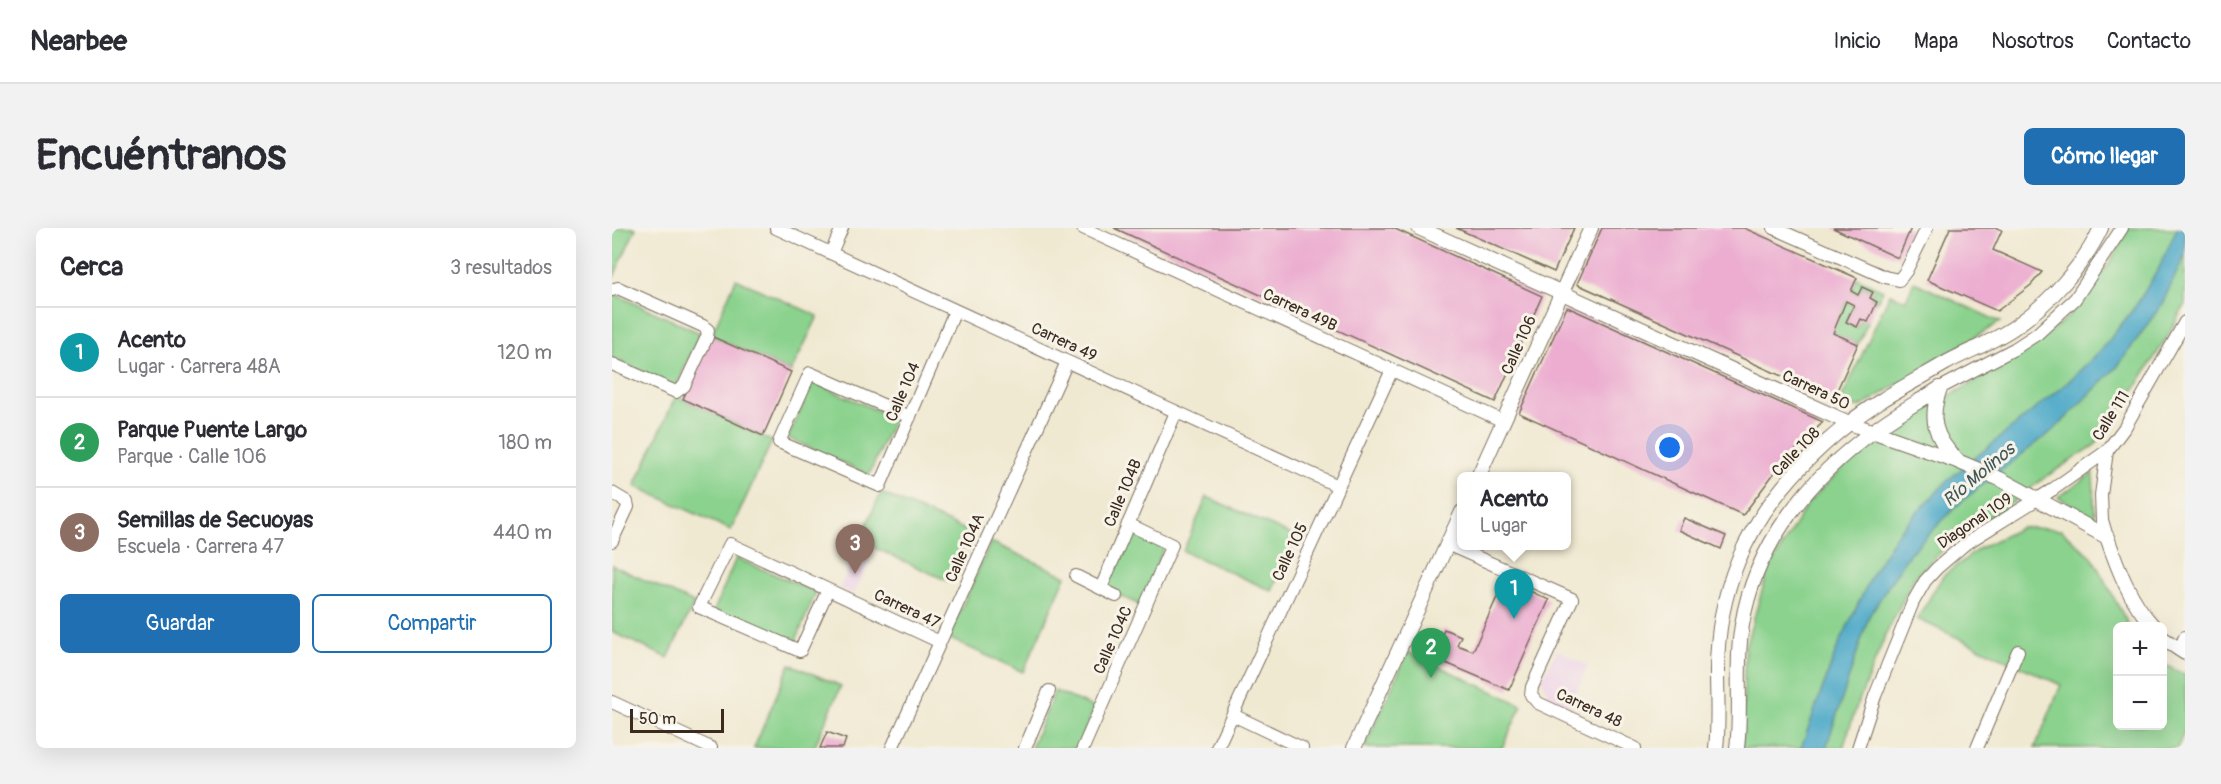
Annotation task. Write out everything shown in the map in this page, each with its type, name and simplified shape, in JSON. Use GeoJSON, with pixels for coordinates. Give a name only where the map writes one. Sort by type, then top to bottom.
{"type":"FeatureCollection","features":[{"type":"Feature","properties":{"kind":"street","name":"Carrera 49"},"geometry":{"type":"LineString","coordinates":[[776,228],[1338,486]]}},
{"type":"Feature","properties":{"kind":"street"},"geometry":{"type":"LineString","coordinates":[[831,253],[842,228]]}},
{"type":"Feature","properties":{"kind":"street","name":"Carrera 49B"},"geometry":{"type":"LineString","coordinates":[[1083,228],[1503,421]]}},
{"type":"Feature","properties":{"kind":"street","name":"Carrera 50"},"geometry":{"type":"LineString","coordinates":[[1419,228],[1849,423],[1961,462],[2000,479],[2107,537]]}},
{"type":"Feature","properties":{"kind":"street","name":"Calle 106"},"geometry":{"type":"LineString","coordinates":[[1480,472],[1591,228]]}},
{"type":"Feature","properties":{"kind":"street"},"geometry":{"type":"LineString","coordinates":[[1774,228],[1885,277],[1899,280],[1906,272],[1927,228]]}},
{"type":"Feature","properties":{"kind":"street","name":"Calle 108"},"geometry":{"type":"LineString","coordinates":[[1716,748],[1721,622],[1738,562],[1750,534],[1763,513],[1811,458],[1849,423],[1946,363],[2016,326],[2071,275],[2101,228]]}},
{"type":"Feature","properties":{"kind":"street"},"geometry":{"type":"LineString","coordinates":[[1737,748],[1740,726],[1741,627],[1746,603],[1762,559],[1773,537],[1792,509],[1848,452],[1872,432],[1940,388],[2014,349],[2037,334],[2075,299],[2122,228]]}},
{"type":"Feature","properties":{"kind":"street"},"geometry":{"type":"LineString","coordinates":[[612,364],[676,392],[681,390],[707,337],[708,330],[618,288],[613,289]]}},
{"type":"Feature","properties":{"kind":"street","name":"Calle 104"},"geometry":{"type":"LineString","coordinates":[[910,417],[810,373],[779,442],[880,486],[910,417],[956,310]]}},
{"type":"Feature","properties":{"kind":"street","name":"Calle 111"},"geometry":{"type":"LineString","coordinates":[[2107,537],[2102,519],[2101,495],[2107,451],[2180,346],[2185,322]]}},
{"type":"Feature","properties":{"kind":"street","name":"Calle 104A"},"geometry":{"type":"LineString","coordinates":[[892,748],[1067,362]]}},
{"type":"Feature","properties":{"kind":"street","name":"Calle 105"},"geometry":{"type":"LineString","coordinates":[[1217,748],[1392,370]]}},
{"type":"Feature","properties":{"kind":"street"},"geometry":{"type":"LineString","coordinates":[[1940,388],[1934,417],[1936,429],[1947,450],[1961,462]]}},
{"type":"Feature","properties":{"kind":"street","name":"Calle 104B"},"geometry":{"type":"LineString","coordinates":[[1101,588],[1176,412]]}},
{"type":"Feature","properties":{"kind":"street","name":"Diagonal 109"},"geometry":{"type":"LineString","coordinates":[[1858,748],[1875,696],[1913,602],[1925,581],[1936,568],[1965,544],[2037,499],[2107,451]]}},
{"type":"Feature","properties":{"kind":"street"},"geometry":{"type":"LineString","coordinates":[[612,493],[627,502],[628,507],[612,542]]}},
{"type":"Feature","properties":{"kind":"street"},"geometry":{"type":"LineString","coordinates":[[1354,748],[1457,521]]}},
{"type":"Feature","properties":{"kind":"street","name":"Calle 104C"},"geometry":{"type":"LineString","coordinates":[[1083,748],[1173,544],[1128,524]]}},
{"type":"Feature","properties":{"kind":"street"},"geometry":{"type":"LineString","coordinates":[[2107,537],[2125,585],[2149,622]]}},
{"type":"Feature","properties":{"kind":"street","name":"Carrera 47"},"geometry":{"type":"LineString","coordinates":[[828,590],[800,651],[699,607],[730,544],[940,642]]}},
{"type":"Feature","properties":{"kind":"street","name":"Carrera 48"},"geometry":{"type":"LineString","coordinates":[[1447,544],[1457,548]]}},
{"type":"Feature","properties":{"kind":"street","name":"Carrera 48"},"geometry":{"type":"LineString","coordinates":[[1461,550],[1572,599],[1532,687],[1532,695],[1538,703],[1635,748]]}},
{"type":"Feature","properties":{"kind":"street"},"geometry":{"type":"LineString","coordinates":[[1076,576],[1116,596]]}},
{"type":"Feature","properties":{"kind":"street"},"geometry":{"type":"LineString","coordinates":[[2167,641],[2182,652],[2185,637]]}},
{"type":"Feature","properties":{"kind":"street"},"geometry":{"type":"LineString","coordinates":[[1977,748],[2018,651]]}},
{"type":"Feature","properties":{"kind":"street"},"geometry":{"type":"LineString","coordinates":[[1024,748],[1049,691]]}},
{"type":"Feature","properties":{"kind":"street"},"geometry":{"type":"LineString","coordinates":[[612,702],[711,748]]}},
{"type":"Feature","properties":{"kind":"street"},"geometry":{"type":"LineString","coordinates":[[1233,715],[1302,748]]}},
{"type":"Feature","properties":{"kind":"shaded area"},"geometry":{"type":"Polygon","coordinates":[[[855,553],[870,560],[854,594],[840,588],[855,553]]]}},
{"type":"Feature","properties":{"kind":"shaded area"},"geometry":{"type":"Polygon","coordinates":[[[1557,650],[1588,666],[1569,706],[1549,696],[1542,680],[1557,650]]]}},
{"type":"Feature","properties":{"kind":"green space"},"geometry":{"type":"Polygon","coordinates":[[[612,228],[636,228],[613,278],[612,278],[612,228]]]}},
{"type":"Feature","properties":{"kind":"green space"},"geometry":{"type":"Polygon","coordinates":[[[2129,228],[2185,228],[2185,304],[2138,384],[2095,445],[2047,476],[2001,511],[1967,530],[1914,578],[1886,634],[1856,708],[1843,748],[1742,748],[1745,647],[1768,571],[1807,504],[1871,440],[2022,355],[2069,316],[2109,264],[2129,228]]]}},
{"type":"Feature","properties":{"kind":"green space"},"geometry":{"type":"Polygon","coordinates":[[[1857,278],[1883,290],[1877,302],[1870,298],[1873,292],[1862,287],[1858,295],[1851,291],[1857,278]]]}},
{"type":"Feature","properties":{"kind":"green space"},"geometry":{"type":"Polygon","coordinates":[[[736,279],[818,316],[791,372],[711,336],[736,279]]]}},
{"type":"Feature","properties":{"kind":"green space"},"geometry":{"type":"Polygon","coordinates":[[[1914,282],[2000,322],[1859,408],[1840,402],[1890,294],[1906,300],[1914,282]]]}},
{"type":"Feature","properties":{"kind":"green space"},"geometry":{"type":"Polygon","coordinates":[[[612,293],[700,333],[676,387],[612,358],[612,293]]]}},
{"type":"Feature","properties":{"kind":"green space"},"geometry":{"type":"Polygon","coordinates":[[[1846,301],[1854,305],[1846,322],[1857,327],[1861,319],[1868,322],[1858,344],[1832,333],[1846,301]]]}},
{"type":"Feature","properties":{"kind":"green space"},"geometry":{"type":"Polygon","coordinates":[[[813,382],[894,418],[869,475],[788,438],[813,382]]]}},
{"type":"Feature","properties":{"kind":"green space"},"geometry":{"type":"Polygon","coordinates":[[[676,396],[772,441],[731,530],[635,486],[676,396]]]}},
{"type":"Feature","properties":{"kind":"green space"},"geometry":{"type":"Polygon","coordinates":[[[2093,473],[2095,519],[2058,497],[2093,473]]]}},
{"type":"Feature","properties":{"kind":"green space"},"geometry":{"type":"Polygon","coordinates":[[[881,493],[970,532],[948,581],[859,541],[881,493]]]}},
{"type":"Feature","properties":{"kind":"green space"},"geometry":{"type":"Polygon","coordinates":[[[1207,497],[1296,537],[1272,591],[1183,551],[1207,497]]]}},
{"type":"Feature","properties":{"kind":"green space"},"geometry":{"type":"Polygon","coordinates":[[[2022,527],[2061,530],[2092,557],[2127,622],[2113,622],[2113,730],[2167,730],[2167,666],[2185,675],[2185,730],[2177,748],[2035,748],[2061,685],[1917,619],[1943,576],[1980,548],[2022,527]]]}},
{"type":"Feature","properties":{"kind":"green space"},"geometry":{"type":"Polygon","coordinates":[[[1128,529],[1165,545],[1140,605],[1102,588],[1128,529]]]}},
{"type":"Feature","properties":{"kind":"green space"},"geometry":{"type":"Polygon","coordinates":[[[991,542],[1066,576],[1023,672],[948,638],[991,542]]]}},
{"type":"Feature","properties":{"kind":"green space"},"geometry":{"type":"Polygon","coordinates":[[[736,558],[816,592],[794,645],[714,611],[736,558]]]}},
{"type":"Feature","properties":{"kind":"green space"},"geometry":{"type":"Polygon","coordinates":[[[612,565],[694,603],[668,658],[612,632],[612,565]]]}},
{"type":"Feature","properties":{"kind":"green space"},"geometry":{"type":"Polygon","coordinates":[[[1408,652],[1522,705],[1502,748],[1364,748],[1408,652]]]}},
{"type":"Feature","properties":{"kind":"green space"},"geometry":{"type":"Polygon","coordinates":[[[790,664],[841,686],[814,748],[754,748],[790,664]]]}},
{"type":"Feature","properties":{"kind":"green space"},"geometry":{"type":"Polygon","coordinates":[[[1055,691],[1095,708],[1078,748],[1031,748],[1055,691]]]}},
{"type":"Feature","properties":{"kind":"water","name":"Río Molinos"},"geometry":{"type":"Polygon","coordinates":[[[2177,228],[2185,228],[2185,255],[2162,304],[2118,366],[2056,428],[1963,500],[1909,554],[1869,616],[1826,748],[1801,748],[1836,651],[1874,570],[1897,534],[1949,479],[2068,382],[2103,348],[2137,304],[2159,268],[2177,228]]]}},
{"type":"Feature","properties":{"kind":"building"},"geometry":{"type":"Polygon","coordinates":[[[1114,228],[1393,228],[1542,296],[1495,402],[1114,228]]]}},
{"type":"Feature","properties":{"kind":"building"},"geometry":{"type":"Polygon","coordinates":[[[1456,228],[1574,228],[1554,272],[1456,228]]]}},
{"type":"Feature","properties":{"kind":"building"},"geometry":{"type":"Polygon","coordinates":[[[1602,228],[1744,228],[1857,278],[1851,291],[1858,295],[1862,287],[1873,292],[1870,298],[1877,302],[1868,322],[1861,319],[1857,327],[1846,322],[1854,305],[1846,301],[1833,333],[1858,344],[1833,399],[1577,284],[1602,228]]]}},
{"type":"Feature","properties":{"kind":"building"},"geometry":{"type":"Polygon","coordinates":[[[1833,228],[1911,228],[1898,258],[1833,228]]]}},
{"type":"Feature","properties":{"kind":"building"},"geometry":{"type":"Polygon","coordinates":[[[1950,228],[1997,228],[2002,230],[1993,250],[2042,272],[2031,285],[1997,311],[1927,280],[1950,228]]]}},
{"type":"Feature","properties":{"kind":"building"},"geometry":{"type":"Polygon","coordinates":[[[1567,307],[1823,422],[1778,468],[1743,515],[1519,413],[1567,307]]]}},
{"type":"Feature","properties":{"kind":"building"},"geometry":{"type":"Polygon","coordinates":[[[711,336],[791,372],[763,436],[683,399],[711,336]]]}},
{"type":"Feature","properties":{"kind":"building"},"geometry":{"type":"Polygon","coordinates":[[[1684,518],[1726,536],[1721,549],[1679,530],[1684,518]]]}},
{"type":"Feature","properties":{"kind":"building"},"geometry":{"type":"Polygon","coordinates":[[[1505,579],[1549,600],[1509,690],[1432,657],[1444,629],[1461,636],[1457,645],[1473,651],[1505,579]]]}},
{"type":"Feature","properties":{"kind":"building"},"geometry":{"type":"Polygon","coordinates":[[[827,732],[846,739],[843,748],[820,748],[827,732]]]}},
{"type":"Feature","properties":{"kind":"place","name":"Semillas de Secuoyas"},"geometry":{"type":"Point","coordinates":[855,574]}},
{"type":"Feature","properties":{"kind":"place","name":"Acento"},"geometry":{"type":"Point","coordinates":[1514,619]}},
{"type":"Feature","properties":{"kind":"place","name":"Parque Puente Largo"},"geometry":{"type":"Point","coordinates":[1431,678]}}]}
